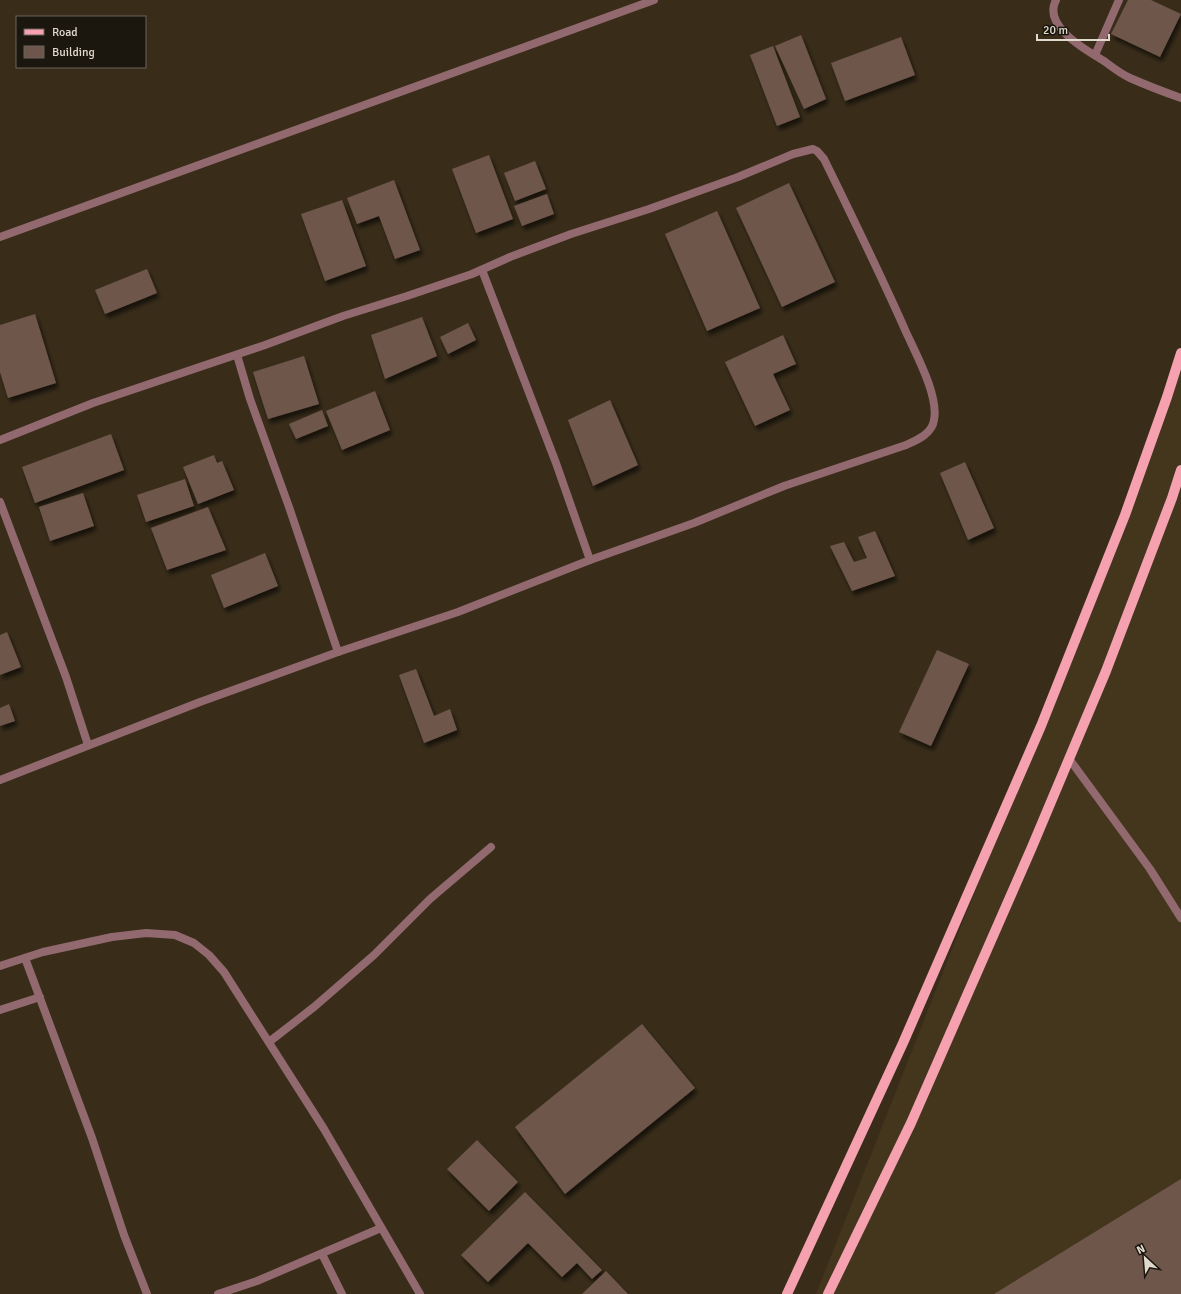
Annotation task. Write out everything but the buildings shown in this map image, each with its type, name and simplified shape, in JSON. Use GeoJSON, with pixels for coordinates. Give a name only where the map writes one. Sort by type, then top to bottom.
{"type":"FeatureCollection","features":[{"type":"Feature","properties":{"kind":"main road"},"geometry":{"type":"LineString","coordinates":[[787,1294],[903,1043],[1041,726],[1125,515],[1181,353]]}},
{"type":"Feature","properties":{"kind":"main road"},"geometry":{"type":"LineString","coordinates":[[828,1294],[910,1123],[1070,760],[1106,671],[1172,498],[1181,470]]}},
{"type":"Feature","properties":{"kind":"street"},"geometry":{"type":"LineString","coordinates":[[0,237],[654,0]]}},
{"type":"Feature","properties":{"kind":"street"},"geometry":{"type":"LineString","coordinates":[[1056,0],[1052,6],[1054,16],[1061,29],[1074,41],[1128,77],[1180,95]]}},
{"type":"Feature","properties":{"kind":"street"},"geometry":{"type":"LineString","coordinates":[[1095,55],[1119,0]]}},
{"type":"Feature","properties":{"kind":"street"},"geometry":{"type":"LineString","coordinates":[[0,440],[93,402],[482,270],[510,257],[571,234],[649,209],[738,177],[793,154],[813,149],[820,154],[831,173],[882,278],[929,385],[934,405],[934,419],[932,427],[919,439],[906,445],[784,486],[694,523],[590,560],[458,612],[338,652],[200,702],[0,780]]}},
{"type":"Feature","properties":{"kind":"street"},"geometry":{"type":"LineString","coordinates":[[482,270],[556,463],[590,560]]}},
{"type":"Feature","properties":{"kind":"street"},"geometry":{"type":"LineString","coordinates":[[237,354],[250,399],[289,507],[338,652]]}},
{"type":"Feature","properties":{"kind":"street"},"geometry":{"type":"LineString","coordinates":[[0,502],[66,677],[88,745]]}},
{"type":"Feature","properties":{"kind":"street"},"geometry":{"type":"LineString","coordinates":[[1070,760],[1150,869],[1181,918]]}},
{"type":"Feature","properties":{"kind":"street"},"geometry":{"type":"LineString","coordinates":[[269,1042],[314,1007],[374,955],[430,899],[491,847]]}},
{"type":"Feature","properties":{"kind":"street"},"geometry":{"type":"LineString","coordinates":[[0,966],[43,952],[112,937],[146,933],[175,935],[194,943],[209,955],[224,972],[324,1129],[420,1294]]}},
{"type":"Feature","properties":{"kind":"street"},"geometry":{"type":"LineString","coordinates":[[25,958],[92,1138],[124,1234],[147,1294]]}},
{"type":"Feature","properties":{"kind":"street"},"geometry":{"type":"LineString","coordinates":[[0,1010],[40,998]]}},
{"type":"Feature","properties":{"kind":"street"},"geometry":{"type":"LineString","coordinates":[[218,1294],[257,1281],[381,1228]]}},
{"type":"Feature","properties":{"kind":"street"},"geometry":{"type":"LineString","coordinates":[[322,1254],[342,1294]]}},
{"type":"Feature","properties":{"kind":"shaded area"},"geometry":{"type":"Polygon","coordinates":[[[1181,369],[1181,1294],[816,1294],[1181,369]]]}}]}
